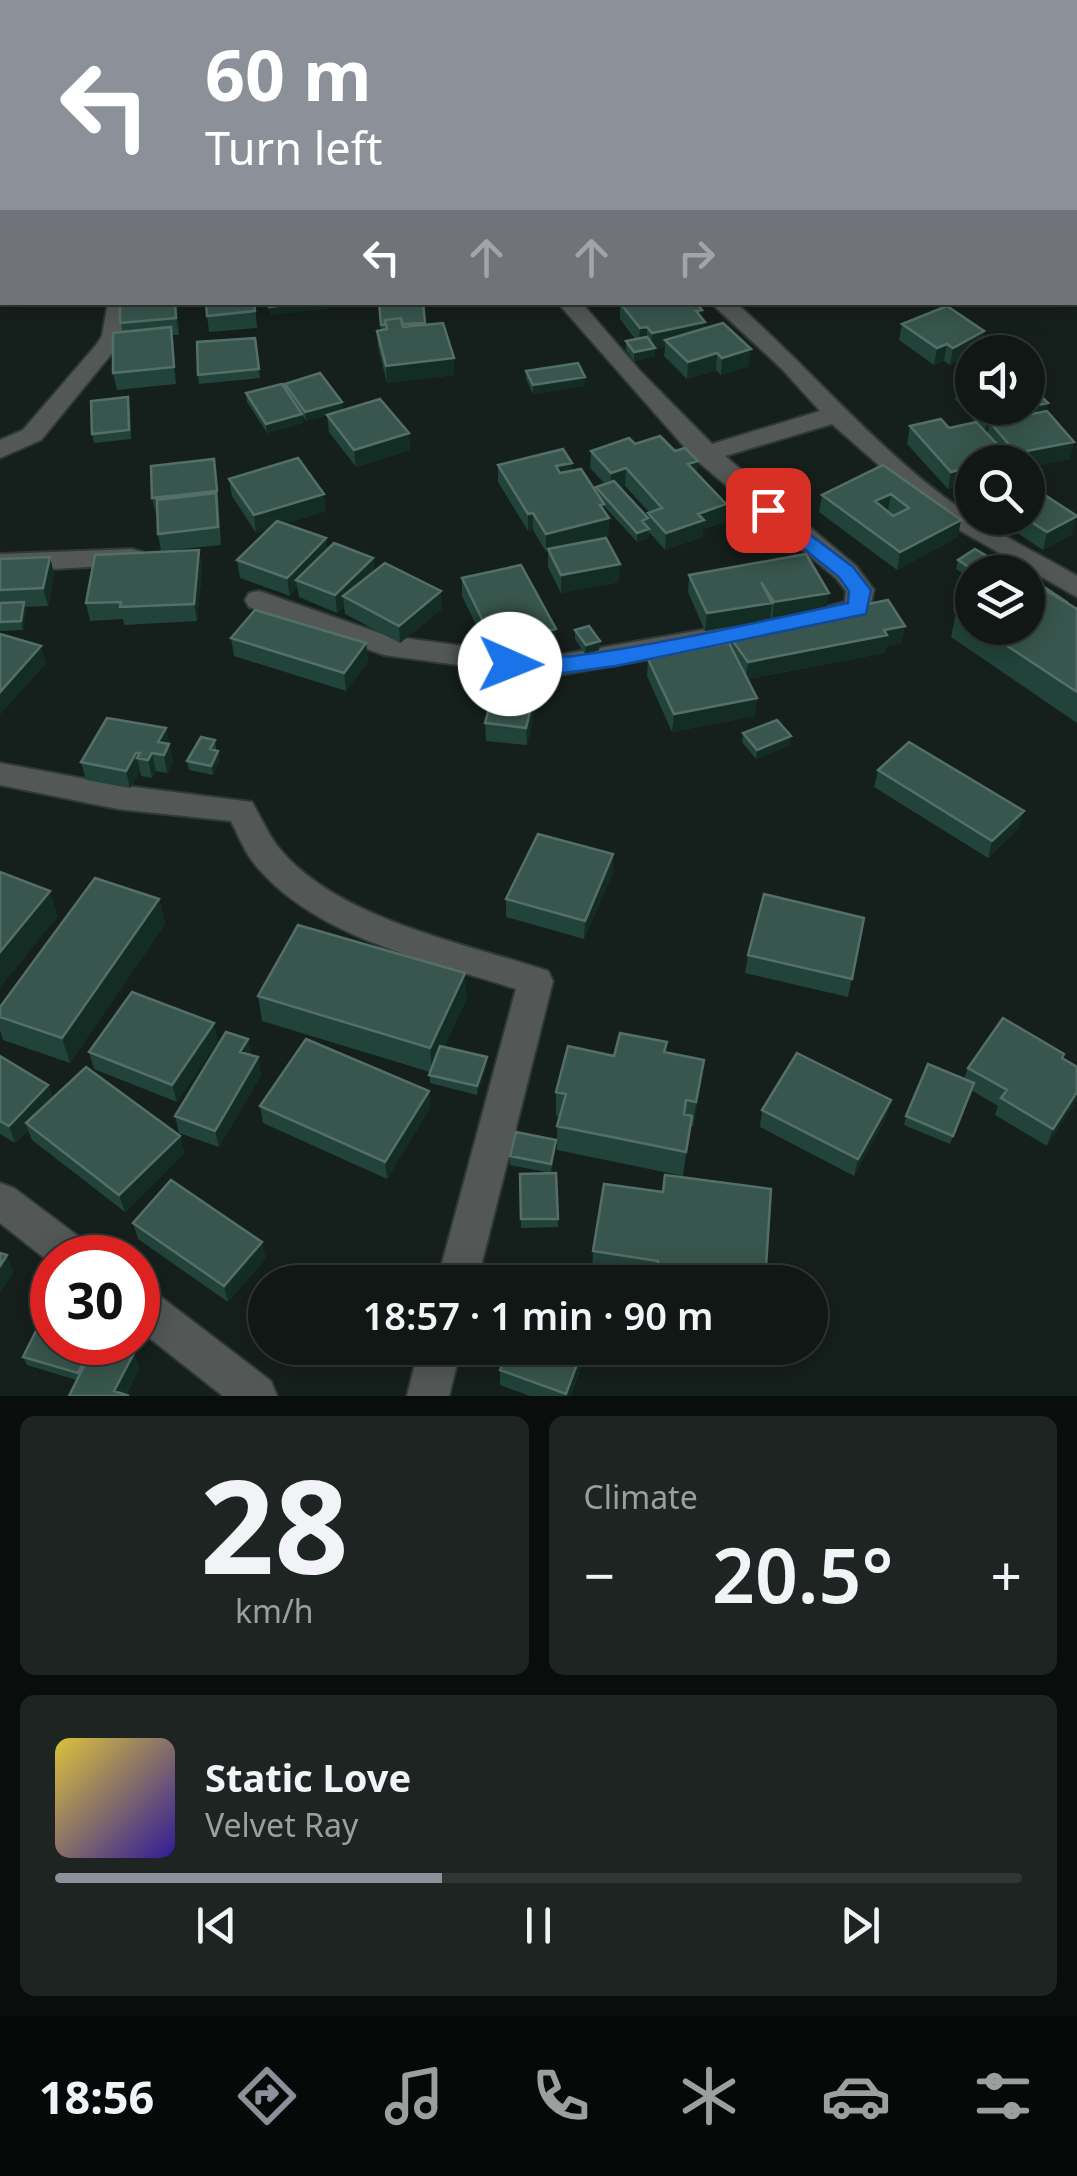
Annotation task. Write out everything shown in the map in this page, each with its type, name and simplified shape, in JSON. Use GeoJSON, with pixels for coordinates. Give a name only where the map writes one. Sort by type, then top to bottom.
{"type":"FeatureCollection","features":[{"type":"Feature","properties":{"kind":"street"},"geometry":{"type":"LineString","coordinates":[[0,450],[18,445],[32,435],[105,349],[114,336],[119,305]]}},
{"type":"Feature","properties":{"kind":"street"},"geometry":{"type":"LineString","coordinates":[[260,600],[384,646],[548,667],[616,658],[858,608],[860,590],[846,572],[704,454],[650,400],[571,305]]}},
{"type":"Feature","properties":{"kind":"street"},"geometry":{"type":"LineString","coordinates":[[723,305],[790,363],[836,414],[949,512],[1077,588]]}},
{"type":"Feature","properties":{"kind":"street"},"geometry":{"type":"LineString","coordinates":[[704,454],[836,414]]}},
{"type":"Feature","properties":{"kind":"street"},"geometry":{"type":"LineString","coordinates":[[0,563],[157,557]]}},
{"type":"Feature","properties":{"kind":"street"},"geometry":{"type":"LineString","coordinates":[[0,774],[118,797],[241,810],[268,859],[308,891],[363,924],[536,981],[461,1265]]}},
{"type":"Feature","properties":{"kind":"street"},"geometry":{"type":"LineString","coordinates":[[0,1200],[46,1235]]}},
{"type":"Feature","properties":{"kind":"street"},"geometry":{"type":"LineString","coordinates":[[160,1321],[256,1396]]}},
{"type":"Feature","properties":{"kind":"street"},"geometry":{"type":"LineString","coordinates":[[428,1396],[436,1365]]}},
{"type":"Feature","properties":{"kind":"building"},"geometry":{"type":"Polygon","coordinates":[[[120,305],[175,305],[176,318],[120,323],[120,305]]]}},
{"type":"Feature","properties":{"kind":"building"},"geometry":{"type":"Polygon","coordinates":[[[206,305],[254,305],[255,311],[207,316],[206,305]]]}},
{"type":"Feature","properties":{"kind":"building"},"geometry":{"type":"Polygon","coordinates":[[[379,305],[423,305],[425,323],[402,324],[401,318],[385,320],[385,325],[381,325],[379,305]]]}},
{"type":"Feature","properties":{"kind":"building"},"geometry":{"type":"Polygon","coordinates":[[[622,305],[698,305],[702,310],[696,311],[705,322],[652,333],[647,327],[640,328],[622,305]]]}},
{"type":"Feature","properties":{"kind":"building"},"geometry":{"type":"Polygon","coordinates":[[[947,306],[984,331],[955,335],[955,347],[947,344],[937,348],[902,324],[947,306]]]}},
{"type":"Feature","properties":{"kind":"building"},"geometry":{"type":"Polygon","coordinates":[[[401,318],[403,327],[443,323],[454,358],[386,366],[377,331],[387,329],[385,320],[401,318]]]}},
{"type":"Feature","properties":{"kind":"building"},"geometry":{"type":"Polygon","coordinates":[[[723,323],[751,349],[688,362],[665,340],[723,323]]]}},
{"type":"Feature","properties":{"kind":"building"},"geometry":{"type":"Polygon","coordinates":[[[171,327],[174,367],[113,373],[113,333],[171,327]]]}},
{"type":"Feature","properties":{"kind":"building"},"geometry":{"type":"Polygon","coordinates":[[[647,337],[655,348],[634,352],[626,341],[647,337]]]}},
{"type":"Feature","properties":{"kind":"building"},"geometry":{"type":"Polygon","coordinates":[[[255,338],[259,369],[198,375],[197,342],[255,338]]]}},
{"type":"Feature","properties":{"kind":"building"},"geometry":{"type":"Polygon","coordinates":[[[578,363],[585,377],[533,385],[526,371],[578,363]]]}},
{"type":"Feature","properties":{"kind":"building"},"geometry":{"type":"Polygon","coordinates":[[[320,373],[342,402],[305,412],[285,384],[320,373]]]}},
{"type":"Feature","properties":{"kind":"building"},"geometry":{"type":"Polygon","coordinates":[[[282,384],[302,414],[266,424],[246,393],[282,384]]]}},
{"type":"Feature","properties":{"kind":"building"},"geometry":{"type":"Polygon","coordinates":[[[128,397],[129,430],[92,434],[91,401],[128,397]]]}},
{"type":"Feature","properties":{"kind":"building"},"geometry":{"type":"Polygon","coordinates":[[[380,399],[409,433],[354,450],[327,415],[380,399]]]}},
{"type":"Feature","properties":{"kind":"building"},"geometry":{"type":"Polygon","coordinates":[[[1045,411],[1074,442],[1045,448],[1009,445],[993,425],[1045,425],[1045,411]]]}},
{"type":"Feature","properties":{"kind":"building"},"geometry":{"type":"Polygon","coordinates":[[[941,419],[949,428],[979,425],[998,445],[955,445],[955,471],[951,472],[910,426],[941,419]]]}},
{"type":"Feature","properties":{"kind":"building"},"geometry":{"type":"Polygon","coordinates":[[[660,436],[675,451],[685,448],[698,461],[688,464],[726,504],[698,514],[704,520],[666,533],[648,513],[662,508],[626,468],[611,473],[591,451],[629,438],[635,444],[660,436]]]}},
{"type":"Feature","properties":{"kind":"building"},"geometry":{"type":"Polygon","coordinates":[[[563,449],[572,463],[556,466],[560,473],[581,469],[609,518],[546,534],[533,513],[528,514],[498,465],[563,449]]]}},
{"type":"Feature","properties":{"kind":"building"},"geometry":{"type":"Polygon","coordinates":[[[298,458],[324,494],[254,515],[229,479],[298,458]]]}},
{"type":"Feature","properties":{"kind":"building"},"geometry":{"type":"Polygon","coordinates":[[[214,459],[217,491],[152,498],[151,466],[214,459]]]}},
{"type":"Feature","properties":{"kind":"building"},"geometry":{"type":"Polygon","coordinates":[[[883,465],[955,516],[955,523],[900,552],[822,495],[883,465]],[[891,494],[875,501],[893,516],[909,508],[891,494]]]}},
{"type":"Feature","properties":{"kind":"building"},"geometry":{"type":"Polygon","coordinates":[[[614,481],[648,518],[642,521],[649,529],[637,533],[596,487],[614,481]]]}},
{"type":"Feature","properties":{"kind":"building"},"geometry":{"type":"Polygon","coordinates":[[[216,493],[218,527],[158,534],[157,500],[216,493]]]}},
{"type":"Feature","properties":{"kind":"building"},"geometry":{"type":"Polygon","coordinates":[[[1045,495],[1077,516],[1045,531],[1045,495]]]}},
{"type":"Feature","properties":{"kind":"building"},"geometry":{"type":"Polygon","coordinates":[[[277,521],[326,538],[287,578],[237,560],[277,521]]]}},
{"type":"Feature","properties":{"kind":"building"},"geometry":{"type":"Polygon","coordinates":[[[606,538],[620,564],[561,575],[548,549],[606,538]]]}},
{"type":"Feature","properties":{"kind":"building"},"geometry":{"type":"Polygon","coordinates":[[[334,543],[373,558],[335,595],[296,580],[334,543]]]}},
{"type":"Feature","properties":{"kind":"building"},"geometry":{"type":"Polygon","coordinates":[[[199,550],[194,604],[120,607],[121,602],[86,603],[95,555],[199,550]]]}},
{"type":"Feature","properties":{"kind":"building"},"geometry":{"type":"Polygon","coordinates":[[[806,554],[829,593],[774,602],[761,582],[772,603],[707,613],[689,575],[806,554]]]}},
{"type":"Feature","properties":{"kind":"building"},"geometry":{"type":"Polygon","coordinates":[[[50,557],[43,588],[0,590],[0,559],[50,557]]]}},
{"type":"Feature","properties":{"kind":"building"},"geometry":{"type":"Polygon","coordinates":[[[385,563],[441,591],[399,626],[343,596],[385,563]]]}},
{"type":"Feature","properties":{"kind":"building"},"geometry":{"type":"Polygon","coordinates":[[[521,565],[556,629],[494,644],[462,578],[521,565]]]}},
{"type":"Feature","properties":{"kind":"building"},"geometry":{"type":"Polygon","coordinates":[[[1045,590],[1077,609],[1077,692],[1006,645],[1045,645],[1045,590]]]}},
{"type":"Feature","properties":{"kind":"building"},"geometry":{"type":"Polygon","coordinates":[[[888,600],[905,626],[884,630],[887,635],[748,662],[727,633],[888,600]]]}},
{"type":"Feature","properties":{"kind":"building"},"geometry":{"type":"Polygon","coordinates":[[[24,602],[21,621],[0,622],[0,603],[24,602]]]}},
{"type":"Feature","properties":{"kind":"building"},"geometry":{"type":"Polygon","coordinates":[[[255,610],[366,643],[344,673],[231,638],[255,610]]]}},
{"type":"Feature","properties":{"kind":"building"},"geometry":{"type":"Polygon","coordinates":[[[589,626],[600,641],[586,645],[575,630],[589,626]]]}},
{"type":"Feature","properties":{"kind":"building"},"geometry":{"type":"Polygon","coordinates":[[[0,634],[41,646],[0,692],[0,634]]]}},
{"type":"Feature","properties":{"kind":"building"},"geometry":{"type":"Polygon","coordinates":[[[729,643],[757,698],[674,714],[648,659],[729,643]]]}},
{"type":"Feature","properties":{"kind":"building"},"geometry":{"type":"Polygon","coordinates":[[[498,675],[538,679],[526,728],[485,723],[498,675]]]}},
{"type":"Feature","properties":{"kind":"building"},"geometry":{"type":"Polygon","coordinates":[[[107,718],[166,728],[158,742],[169,744],[164,755],[152,753],[148,760],[137,758],[140,753],[136,753],[126,771],[81,762],[107,718]]]}},
{"type":"Feature","properties":{"kind":"building"},"geometry":{"type":"Polygon","coordinates":[[[777,720],[791,736],[757,750],[743,733],[777,720]]]}},
{"type":"Feature","properties":{"kind":"building"},"geometry":{"type":"Polygon","coordinates":[[[201,737],[215,740],[210,749],[218,751],[211,766],[187,761],[201,737]]]}},
{"type":"Feature","properties":{"kind":"building"},"geometry":{"type":"Polygon","coordinates":[[[909,742],[1024,811],[992,841],[878,770],[909,742]]]}},
{"type":"Feature","properties":{"kind":"building"},"geometry":{"type":"Polygon","coordinates":[[[538,834],[613,854],[585,921],[506,899],[538,834]]]}},
{"type":"Feature","properties":{"kind":"building"},"geometry":{"type":"Polygon","coordinates":[[[0,872],[50,891],[0,952],[0,872]]]}},
{"type":"Feature","properties":{"kind":"building"},"geometry":{"type":"Polygon","coordinates":[[[95,878],[159,899],[62,1038],[0,1017],[0,1007],[95,878]]]}},
{"type":"Feature","properties":{"kind":"building"},"geometry":{"type":"Polygon","coordinates":[[[764,894],[864,918],[852,979],[748,955],[764,894]]]}},
{"type":"Feature","properties":{"kind":"building"},"geometry":{"type":"Polygon","coordinates":[[[298,925],[465,973],[430,1048],[258,996],[298,925]]]}},
{"type":"Feature","properties":{"kind":"building"},"geometry":{"type":"Polygon","coordinates":[[[132,992],[214,1023],[172,1085],[89,1052],[132,992]]]}},
{"type":"Feature","properties":{"kind":"building"},"geometry":{"type":"Polygon","coordinates":[[[1003,1018],[1064,1054],[1062,1058],[1077,1067],[1077,1092],[1053,1129],[1001,1098],[1007,1090],[968,1068],[1003,1018]]]}},
{"type":"Feature","properties":{"kind":"building"},"geometry":{"type":"Polygon","coordinates":[[[226,1032],[248,1039],[240,1052],[258,1057],[215,1131],[175,1116],[226,1032]]]}},
{"type":"Feature","properties":{"kind":"building"},"geometry":{"type":"Polygon","coordinates":[[[620,1033],[667,1042],[664,1052],[704,1060],[696,1102],[686,1100],[684,1114],[692,1116],[686,1152],[557,1126],[566,1094],[556,1092],[568,1046],[614,1056],[620,1033]]]}},
{"type":"Feature","properties":{"kind":"building"},"geometry":{"type":"Polygon","coordinates":[[[306,1039],[429,1091],[385,1162],[260,1106],[306,1039]]]}},
{"type":"Feature","properties":{"kind":"building"},"geometry":{"type":"Polygon","coordinates":[[[440,1046],[487,1057],[477,1086],[429,1075],[440,1046]]]}},
{"type":"Feature","properties":{"kind":"building"},"geometry":{"type":"Polygon","coordinates":[[[797,1053],[891,1100],[858,1159],[762,1110],[797,1053]]]}},
{"type":"Feature","properties":{"kind":"building"},"geometry":{"type":"Polygon","coordinates":[[[0,1056],[48,1085],[9,1126],[0,1121],[0,1056]]]}},
{"type":"Feature","properties":{"kind":"building"},"geometry":{"type":"Polygon","coordinates":[[[928,1064],[974,1083],[953,1136],[906,1116],[928,1064]]]}},
{"type":"Feature","properties":{"kind":"building"},"geometry":{"type":"Polygon","coordinates":[[[86,1067],[180,1136],[119,1195],[26,1123],[86,1067]]]}},
{"type":"Feature","properties":{"kind":"building"},"geometry":{"type":"Polygon","coordinates":[[[516,1132],[556,1140],[551,1164],[510,1156],[516,1132]]]}},
{"type":"Feature","properties":{"kind":"building"},"geometry":{"type":"Polygon","coordinates":[[[556,1173],[558,1219],[521,1219],[520,1174],[556,1173]]]}},
{"type":"Feature","properties":{"kind":"building"},"geometry":{"type":"Polygon","coordinates":[[[665,1175],[771,1189],[766,1265],[657,1265],[658,1261],[593,1251],[604,1184],[663,1192],[665,1175]]]}},
{"type":"Feature","properties":{"kind":"building"},"geometry":{"type":"Polygon","coordinates":[[[171,1180],[262,1242],[224,1286],[160,1242],[160,1235],[150,1235],[133,1223],[171,1180]]]}},
{"type":"Feature","properties":{"kind":"building"},"geometry":{"type":"Polygon","coordinates":[[[50,1365],[82,1365],[78,1373],[50,1365]]]}},
{"type":"Feature","properties":{"kind":"building"},"geometry":{"type":"Polygon","coordinates":[[[84,1365],[128,1365],[114,1391],[129,1396],[69,1396],[84,1365]]]}},
{"type":"Feature","properties":{"kind":"building"},"geometry":{"type":"Polygon","coordinates":[[[502,1365],[577,1365],[566,1394],[500,1370],[502,1365]]]}},
{"type":"Feature","properties":{"kind":"route"},"geometry":{"type":"LineString","coordinates":[[510,664],[548,667],[616,658],[858,608],[860,590],[846,572],[768,510]]}}]}
